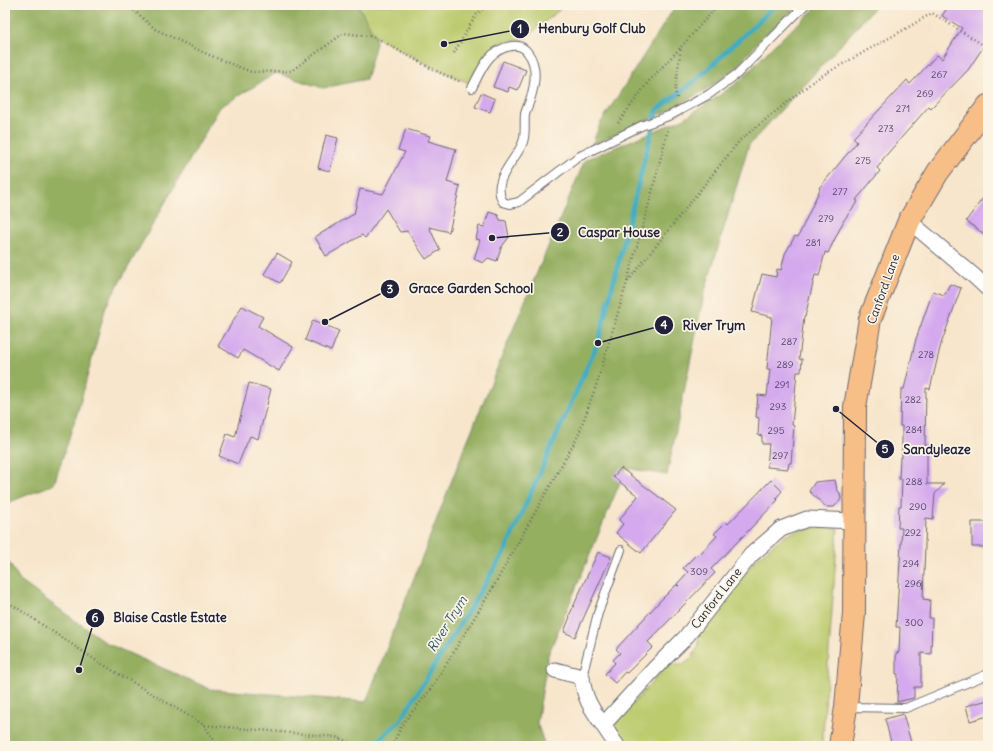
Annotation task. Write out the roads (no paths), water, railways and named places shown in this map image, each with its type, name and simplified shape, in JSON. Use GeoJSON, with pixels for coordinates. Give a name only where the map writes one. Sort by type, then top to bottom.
{"type":"FeatureCollection","features":[{"type":"Feature","properties":{"kind":"main road","name":"Canford Lane"},"geometry":{"type":"LineString","coordinates":[[840,746],[846,707],[854,612],[855,407],[870,319],[909,221],[938,172],[988,106]]}},
{"type":"Feature","properties":{"kind":"street"},"geometry":{"type":"LineString","coordinates":[[909,221],[988,289]]}},
{"type":"Feature","properties":{"kind":"street","name":"Canford Lane"},"geometry":{"type":"LineString","coordinates":[[603,725],[655,668],[685,638],[750,555],[781,529],[807,519],[854,521]]}},
{"type":"Feature","properties":{"kind":"street"},"geometry":{"type":"LineString","coordinates":[[555,670],[582,677],[586,698],[590,707],[617,746]]}},
{"type":"Feature","properties":{"kind":"lane"},"geometry":{"type":"LineString","coordinates":[[472,88],[485,62],[497,50],[515,45],[522,46],[528,52],[534,63],[535,78],[526,113],[524,141],[504,173],[499,190],[499,196],[503,202],[510,204],[519,202],[578,157],[641,126],[671,115],[708,95],[737,74],[805,5]]}},
{"type":"Feature","properties":{"kind":"lane"},"geometry":{"type":"LineString","coordinates":[[582,677],[598,613],[621,550]]}},
{"type":"Feature","properties":{"kind":"lane"},"geometry":{"type":"LineString","coordinates":[[846,707],[906,708],[988,674]]}},
{"type":"Feature","properties":{"kind":"waterway","name":"River Trym"},"geometry":{"type":"LineString","coordinates":[[372,746],[400,721],[504,553],[598,343],[657,110],[695,81],[776,5]]}},
{"type":"Feature","properties":{"kind":"place","name":"Henbury Golf Club"},"geometry":{"type":"Point","coordinates":[444,44]}},
{"type":"Feature","properties":{"kind":"place","name":"Caspar House"},"geometry":{"type":"Point","coordinates":[492,238]}},
{"type":"Feature","properties":{"kind":"place","name":"Grace Garden School"},"geometry":{"type":"Point","coordinates":[325,322]}},
{"type":"Feature","properties":{"kind":"place","name":"River Trym"},"geometry":{"type":"Point","coordinates":[598,343]}},
{"type":"Feature","properties":{"kind":"place","name":"Sandyleaze"},"geometry":{"type":"Point","coordinates":[836,409]}},
{"type":"Feature","properties":{"kind":"place","name":"Blaise Castle Estate"},"geometry":{"type":"Point","coordinates":[79,670]}}]}
